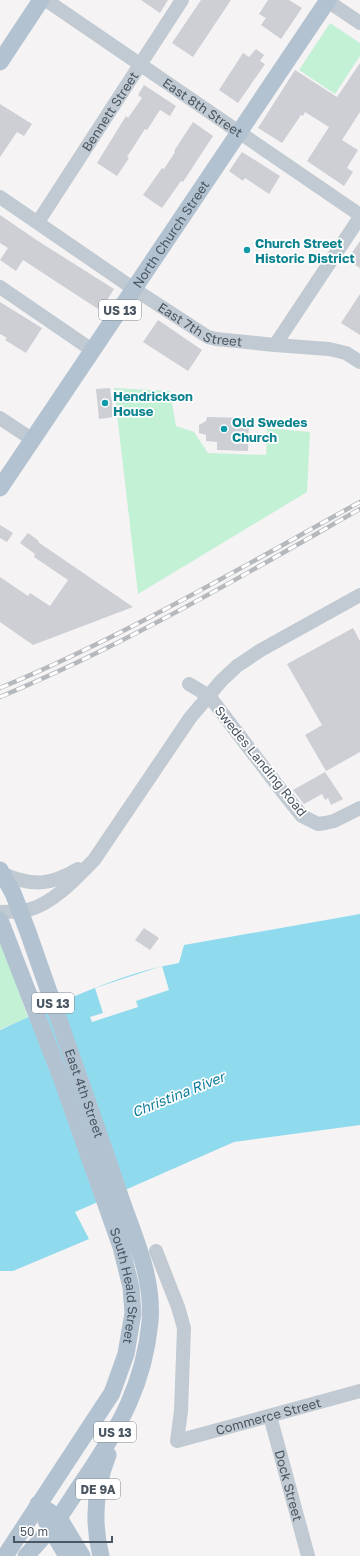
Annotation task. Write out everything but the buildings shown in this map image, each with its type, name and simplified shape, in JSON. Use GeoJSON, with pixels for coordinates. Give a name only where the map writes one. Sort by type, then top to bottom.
{"type":"FeatureCollection","features":[{"type":"Feature","properties":{"kind":"main road"},"geometry":{"type":"LineString","coordinates":[[0,62],[41,0]]}},
{"type":"Feature","properties":{"kind":"main road","name":"North Church Street"},"geometry":{"type":"LineString","coordinates":[[0,488],[327,0]]}},
{"type":"Feature","properties":{"kind":"main road","name":"East 4th Street"},"geometry":{"type":"LineString","coordinates":[[2,872],[21,911],[119,1193],[140,1249],[146,1274],[150,1321]]}},
{"type":"Feature","properties":{"kind":"main road","name":"South Heald Street"},"geometry":{"type":"LineString","coordinates":[[0,920],[64,1087],[121,1248],[131,1287],[132,1322],[126,1354],[112,1393],[5,1556]]}},
{"type":"Feature","properties":{"kind":"main road","name":"South Heald Street"},"geometry":{"type":"LineString","coordinates":[[26,1556],[55,1523],[119,1425],[128,1407],[139,1378],[145,1356],[150,1321]]}},
{"type":"Feature","properties":{"kind":"main road","name":"DE 9A"},"geometry":{"type":"LineString","coordinates":[[101,1556],[95,1520],[95,1500],[101,1475],[119,1425]]}},
{"type":"Feature","properties":{"kind":"main road"},"geometry":{"type":"LineString","coordinates":[[38,1504],[82,1556]]}},
{"type":"Feature","properties":{"kind":"main road"},"geometry":{"type":"LineString","coordinates":[[55,1523],[67,1556]]}},
{"type":"Feature","properties":{"kind":"street","name":"East 8th Street"},"geometry":{"type":"LineString","coordinates":[[46,0],[360,216]]}},
{"type":"Feature","properties":{"kind":"street","name":"Bennett Street"},"geometry":{"type":"LineString","coordinates":[[38,222],[182,0]]}},
{"type":"Feature","properties":{"kind":"street"},"geometry":{"type":"LineString","coordinates":[[327,0],[360,23]]}},
{"type":"Feature","properties":{"kind":"street","name":"East 7th Street"},"geometry":{"type":"LineString","coordinates":[[0,197],[134,289],[208,337],[334,350],[346,353],[360,362]]}},
{"type":"Feature","properties":{"kind":"street"},"geometry":{"type":"LineString","coordinates":[[275,345],[360,216]]}},
{"type":"Feature","properties":{"kind":"street"},"geometry":{"type":"LineString","coordinates":[[0,287],[92,350]]}},
{"type":"Feature","properties":{"kind":"street"},"geometry":{"type":"LineString","coordinates":[[0,418],[32,440]]}},
{"type":"Feature","properties":{"kind":"street","name":"Swedes Landing Road"},"geometry":{"type":"LineString","coordinates":[[0,912],[32,909],[67,887],[94,860],[190,718],[221,681],[237,666],[261,650],[360,595]]}},
{"type":"Feature","properties":{"kind":"street","name":"Swedes Landing Road"},"geometry":{"type":"LineString","coordinates":[[189,684],[209,696],[302,816],[318,824],[334,821],[360,808]]}},
{"type":"Feature","properties":{"kind":"street","name":"Swedes Landing Road"},"geometry":{"type":"LineString","coordinates":[[2,872],[14,879],[33,883],[55,881],[94,860]]}},
{"type":"Feature","properties":{"kind":"street","name":"Commerce Street"},"geometry":{"type":"LineString","coordinates":[[156,1251],[178,1307],[184,1328],[177,1441],[360,1391]]}},
{"type":"Feature","properties":{"kind":"street","name":"Dock Street"},"geometry":{"type":"LineString","coordinates":[[270,1416],[308,1556]]}},
{"type":"Feature","properties":{"kind":"green space"},"geometry":{"type":"Polygon","coordinates":[[[330,23],[360,43],[360,56],[335,94],[299,70],[330,23]]]}},
{"type":"Feature","properties":{"kind":"green space"},"geometry":{"type":"Polygon","coordinates":[[[114,388],[170,391],[176,426],[194,432],[208,453],[266,455],[267,428],[310,432],[307,492],[138,594],[114,388]]]}},
{"type":"Feature","properties":{"kind":"green space"},"geometry":{"type":"Polygon","coordinates":[[[0,937],[28,1018],[0,1029],[0,937]]]}},
{"type":"Feature","properties":{"kind":"water","name":"Christina River"},"geometry":{"type":"Polygon","coordinates":[[[360,914],[360,1125],[234,1142],[75,1212],[89,1239],[13,1271],[0,1271],[0,1030],[110,982],[133,974],[179,963],[184,945],[360,914]]]}},
{"type":"Feature","properties":{"kind":"pier"},"geometry":{"type":"Polygon","coordinates":[[[162,966],[169,990],[136,1001],[138,1007],[92,1022],[90,1017],[103,1013],[95,988],[162,966]]]}},
{"type":"Feature","properties":{"kind":"railway"},"geometry":{"type":"LineString","coordinates":[[0,688],[47,668],[183,600],[360,502]]}},
{"type":"Feature","properties":{"kind":"railway"},"geometry":{"type":"LineString","coordinates":[[0,697],[47,677],[183,609],[360,509]]}},
{"type":"Feature","properties":{"kind":"place","name":"Church Street Historic District"},"geometry":{"type":"Point","coordinates":[247,250]}},
{"type":"Feature","properties":{"kind":"place","name":"Hendrickson House"},"geometry":{"type":"Point","coordinates":[105,403]}},
{"type":"Feature","properties":{"kind":"place","name":"Old Swedes Church"},"geometry":{"type":"Point","coordinates":[224,429]}}]}
